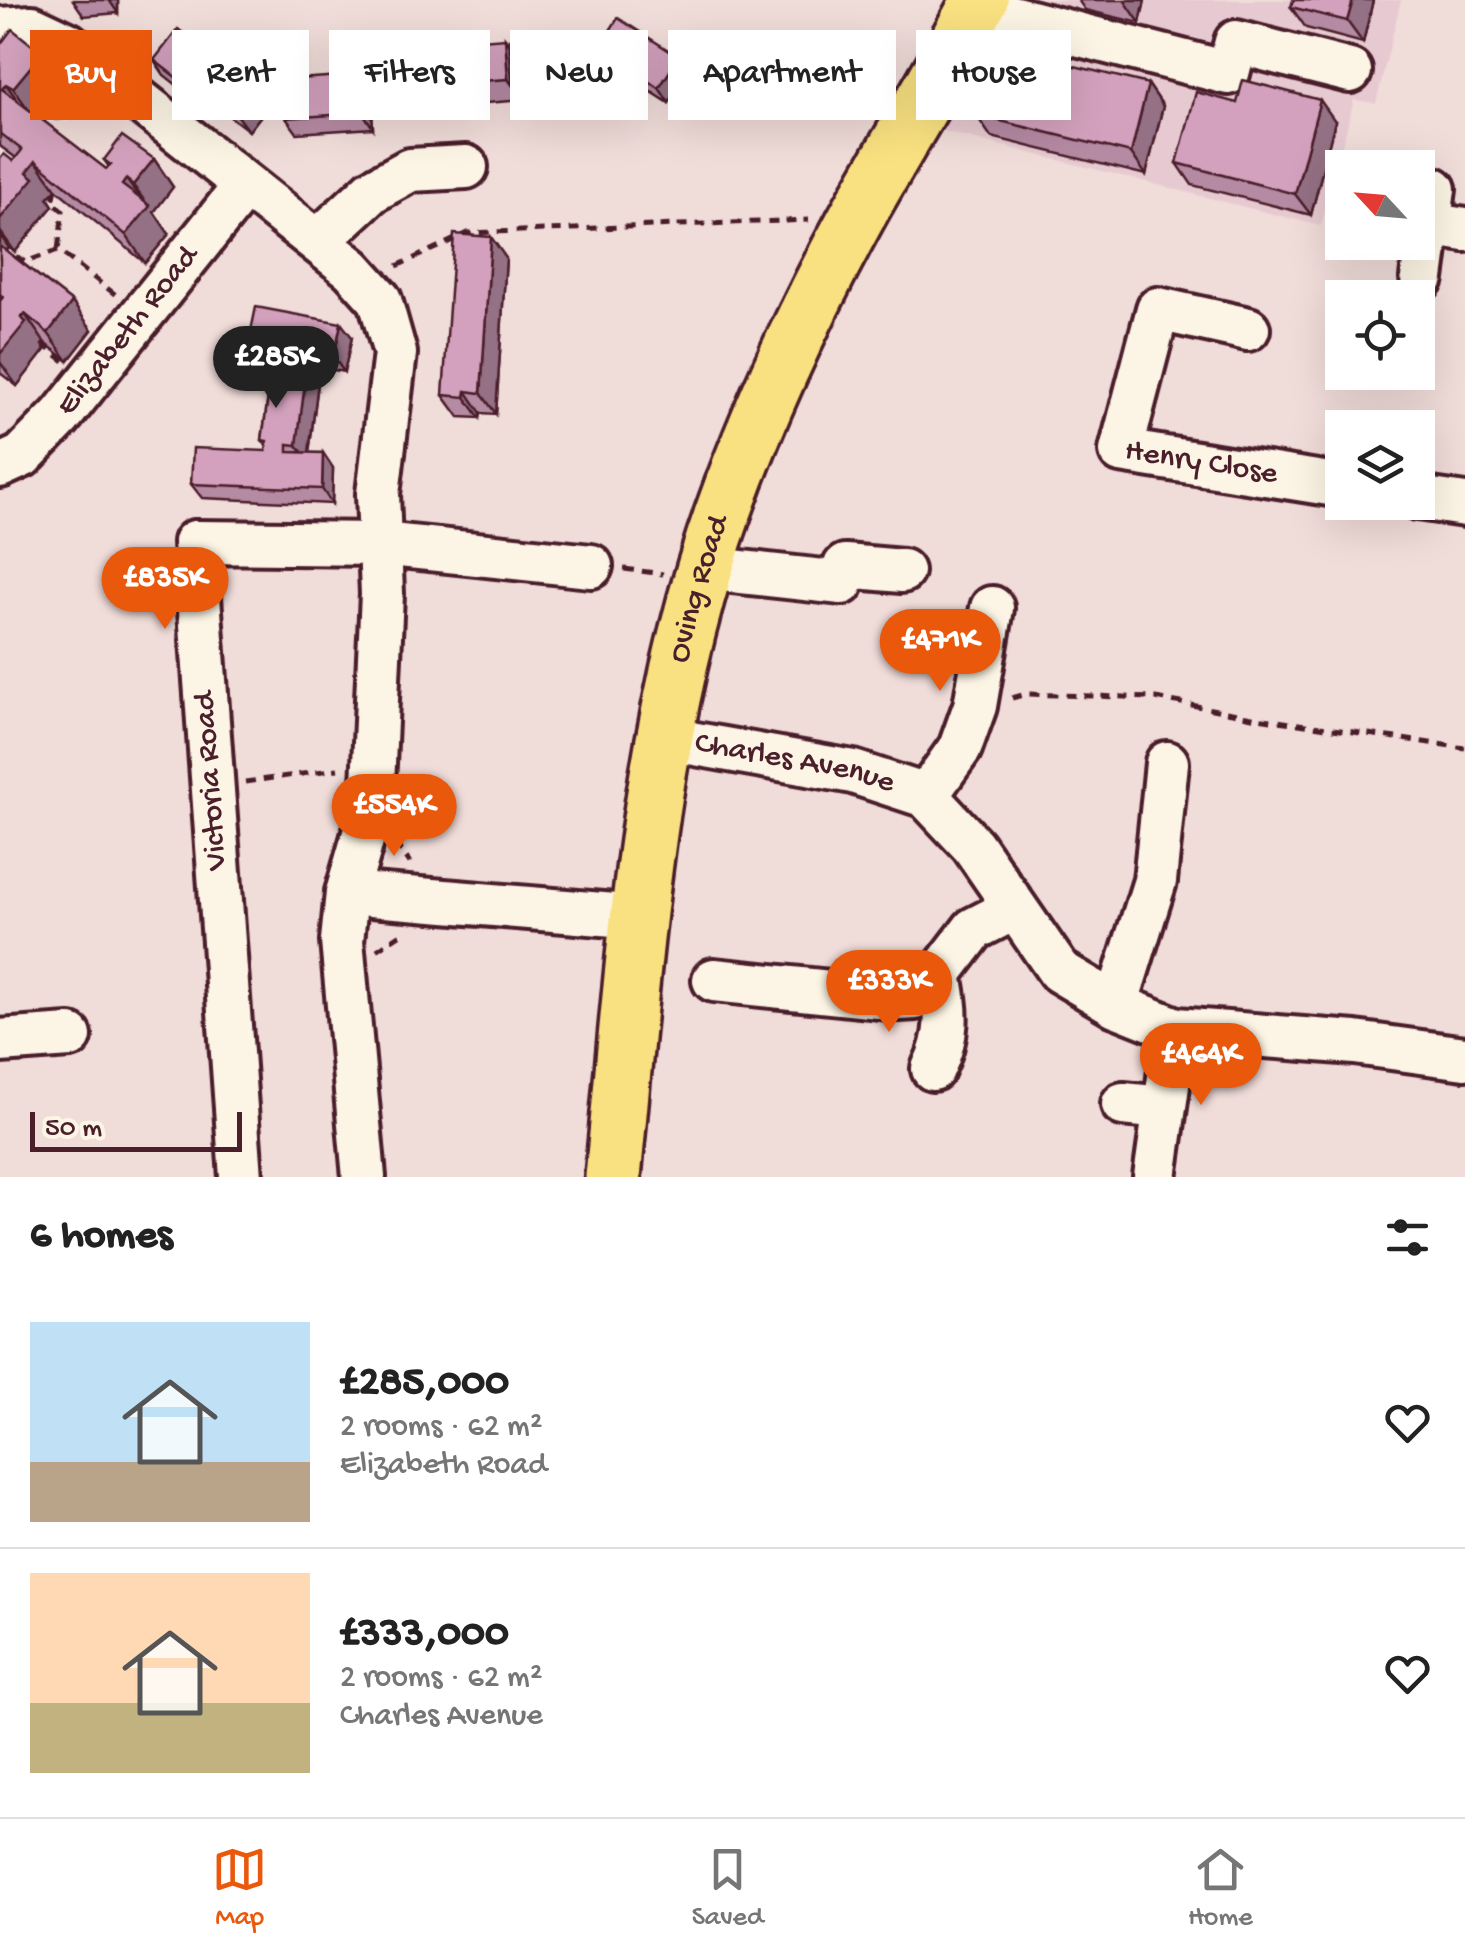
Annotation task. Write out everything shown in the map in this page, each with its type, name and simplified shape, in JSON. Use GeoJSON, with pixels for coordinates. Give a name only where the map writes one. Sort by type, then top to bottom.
{"type":"FeatureCollection","features":[{"type":"Feature","properties":{"kind":"main road","name":"Oving Road"},"geometry":{"type":"LineString","coordinates":[[613,1177],[662,738],[702,573],[775,382],[856,219],[978,4]]}},
{"type":"Feature","properties":{"kind":"street"},"geometry":{"type":"LineString","coordinates":[[978,4],[1228,73],[1236,42],[1350,72]]}},
{"type":"Feature","properties":{"kind":"street"},"geometry":{"type":"LineString","coordinates":[[0,29],[38,30]]}},
{"type":"Feature","properties":{"kind":"street"},"geometry":{"type":"LineString","coordinates":[[152,113],[364,282],[380,300],[394,353],[378,494],[382,544],[372,806],[347,893],[342,941],[364,1177]]}},
{"type":"Feature","properties":{"kind":"street"},"geometry":{"type":"LineString","coordinates":[[318,242],[372,190],[410,170],[466,167]]}},
{"type":"Feature","properties":{"kind":"street","name":"Elizabeth Road"},"geometry":{"type":"LineString","coordinates":[[0,466],[22,456],[61,416],[244,186]]}},
{"type":"Feature","properties":{"kind":"street"},"geometry":{"type":"LineString","coordinates":[[1422,278],[1442,214]]}},
{"type":"Feature","properties":{"kind":"street","name":"Henry Close"},"geometry":{"type":"LineString","coordinates":[[1248,329],[1158,308],[1120,451],[1325,483]]}},
{"type":"Feature","properties":{"kind":"street"},"geometry":{"type":"LineString","coordinates":[[1435,501],[1465,505]]}},
{"type":"Feature","properties":{"kind":"street","name":"Victoria Road"},"geometry":{"type":"LineString","coordinates":[[240,1177],[195,542],[382,544],[592,566]]}},
{"type":"Feature","properties":{"kind":"street"},"geometry":{"type":"LineString","coordinates":[[702,573],[842,583],[846,566],[902,570]]}},
{"type":"Feature","properties":{"kind":"street","name":"Charles Avenue"},"geometry":{"type":"LineString","coordinates":[[926,796],[960,748],[975,706],[992,608]]}},
{"type":"Feature","properties":{"kind":"street","name":"Charles Avenue"},"geometry":{"type":"LineString","coordinates":[[662,738],[853,772],[926,796],[973,846],[1060,971],[1116,1005],[1176,1029],[1464,1050]]}},
{"type":"Feature","properties":{"kind":"street"},"geometry":{"type":"LineString","coordinates":[[1116,1005],[1155,882],[1167,762]]}},
{"type":"Feature","properties":{"kind":"street"},"geometry":{"type":"LineString","coordinates":[[347,893],[639,918]]}},
{"type":"Feature","properties":{"kind":"street"},"geometry":{"type":"LineString","coordinates":[[714,980],[914,998],[926,992],[940,976],[974,929],[1015,908]]}},
{"type":"Feature","properties":{"kind":"street"},"geometry":{"type":"LineString","coordinates":[[933,1069],[947,1034],[947,1007],[940,976]]}},
{"type":"Feature","properties":{"kind":"street"},"geometry":{"type":"LineString","coordinates":[[1155,1177],[1144,1106],[1176,1029]]}},
{"type":"Feature","properties":{"kind":"street"},"geometry":{"type":"LineString","coordinates":[[0,1041],[70,1036]]}},
{"type":"Feature","properties":{"kind":"path"},"geometry":{"type":"LineString","coordinates":[[56,189],[53,202],[63,211],[58,250]]}},
{"type":"Feature","properties":{"kind":"path"},"geometry":{"type":"LineString","coordinates":[[364,282],[468,233],[856,219]]}},
{"type":"Feature","properties":{"kind":"path"},"geometry":{"type":"LineString","coordinates":[[58,250],[142,316]]}},
{"type":"Feature","properties":{"kind":"path"},"geometry":{"type":"LineString","coordinates":[[0,258],[10,253],[25,262],[58,250]]}},
{"type":"Feature","properties":{"kind":"path"},"geometry":{"type":"LineString","coordinates":[[592,566],[702,573]]}},
{"type":"Feature","properties":{"kind":"path"},"geometry":{"type":"LineString","coordinates":[[975,706],[1026,694],[1156,698],[1257,718],[1465,748]]}},
{"type":"Feature","properties":{"kind":"path"},"geometry":{"type":"LineString","coordinates":[[212,786],[374,764]]}},
{"type":"Feature","properties":{"kind":"path"},"geometry":{"type":"LineString","coordinates":[[344,976],[397,934],[410,933],[425,901],[372,806]]}},
{"type":"Feature","properties":{"kind":"shaded area"},"geometry":{"type":"Polygon","coordinates":[[[1003,0],[1401,0],[1376,103],[1354,100],[1341,150],[1325,150],[1325,211],[1321,226],[935,129],[940,120],[1071,120],[1071,30],[987,30],[1003,0]]]}},
{"type":"Feature","properties":{"kind":"building"},"geometry":{"type":"Polygon","coordinates":[[[1293,0],[1353,0],[1347,21],[1291,7],[1293,0]]]}},
{"type":"Feature","properties":{"kind":"building"},"geometry":{"type":"Polygon","coordinates":[[[618,18],[637,30],[610,30],[618,18]]]}},
{"type":"Feature","properties":{"kind":"building"},"geometry":{"type":"Polygon","coordinates":[[[12,29],[30,43],[30,67],[13,88],[6,84],[2,89],[30,111],[30,120],[42,120],[106,169],[111,165],[104,160],[122,136],[154,159],[133,185],[126,179],[122,185],[150,206],[126,235],[36,161],[27,172],[34,178],[0,219],[0,159],[4,154],[13,161],[22,150],[0,133],[0,45],[12,29]]]}},
{"type":"Feature","properties":{"kind":"building"},"geometry":{"type":"Polygon","coordinates":[[[172,37],[172,74],[154,60],[172,37]]]}},
{"type":"Feature","properties":{"kind":"building"},"geometry":{"type":"Polygon","coordinates":[[[648,37],[668,50],[668,74],[659,88],[648,81],[648,37]]]}},
{"type":"Feature","properties":{"kind":"building"},"geometry":{"type":"Polygon","coordinates":[[[505,38],[508,79],[490,80],[490,39],[505,38]]]}},
{"type":"Feature","properties":{"kind":"building"},"geometry":{"type":"Polygon","coordinates":[[[1071,65],[1148,84],[1131,153],[996,120],[1071,120],[1071,65]]]}},
{"type":"Feature","properties":{"kind":"building"},"geometry":{"type":"Polygon","coordinates":[[[329,77],[329,115],[309,117],[309,78],[329,77]]]}},
{"type":"Feature","properties":{"kind":"building"},"geometry":{"type":"Polygon","coordinates":[[[1243,80],[1320,100],[1295,194],[1177,163],[1196,92],[1237,103],[1243,80]]]}},
{"type":"Feature","properties":{"kind":"building"},"geometry":{"type":"Polygon","coordinates":[[[454,234],[491,237],[481,393],[466,391],[465,397],[443,395],[454,234]]]}},
{"type":"Feature","properties":{"kind":"building"},"geometry":{"type":"Polygon","coordinates":[[[0,246],[72,302],[48,333],[25,314],[21,318],[26,322],[0,354],[3,297],[0,246]]]}},
{"type":"Feature","properties":{"kind":"building"},"geometry":{"type":"Polygon","coordinates":[[[256,307],[341,323],[334,358],[304,352],[302,358],[308,360],[297,445],[288,444],[288,452],[323,453],[322,489],[191,484],[193,448],[266,451],[267,441],[262,440],[274,355],[279,356],[281,347],[249,341],[256,307]]]}}]}
